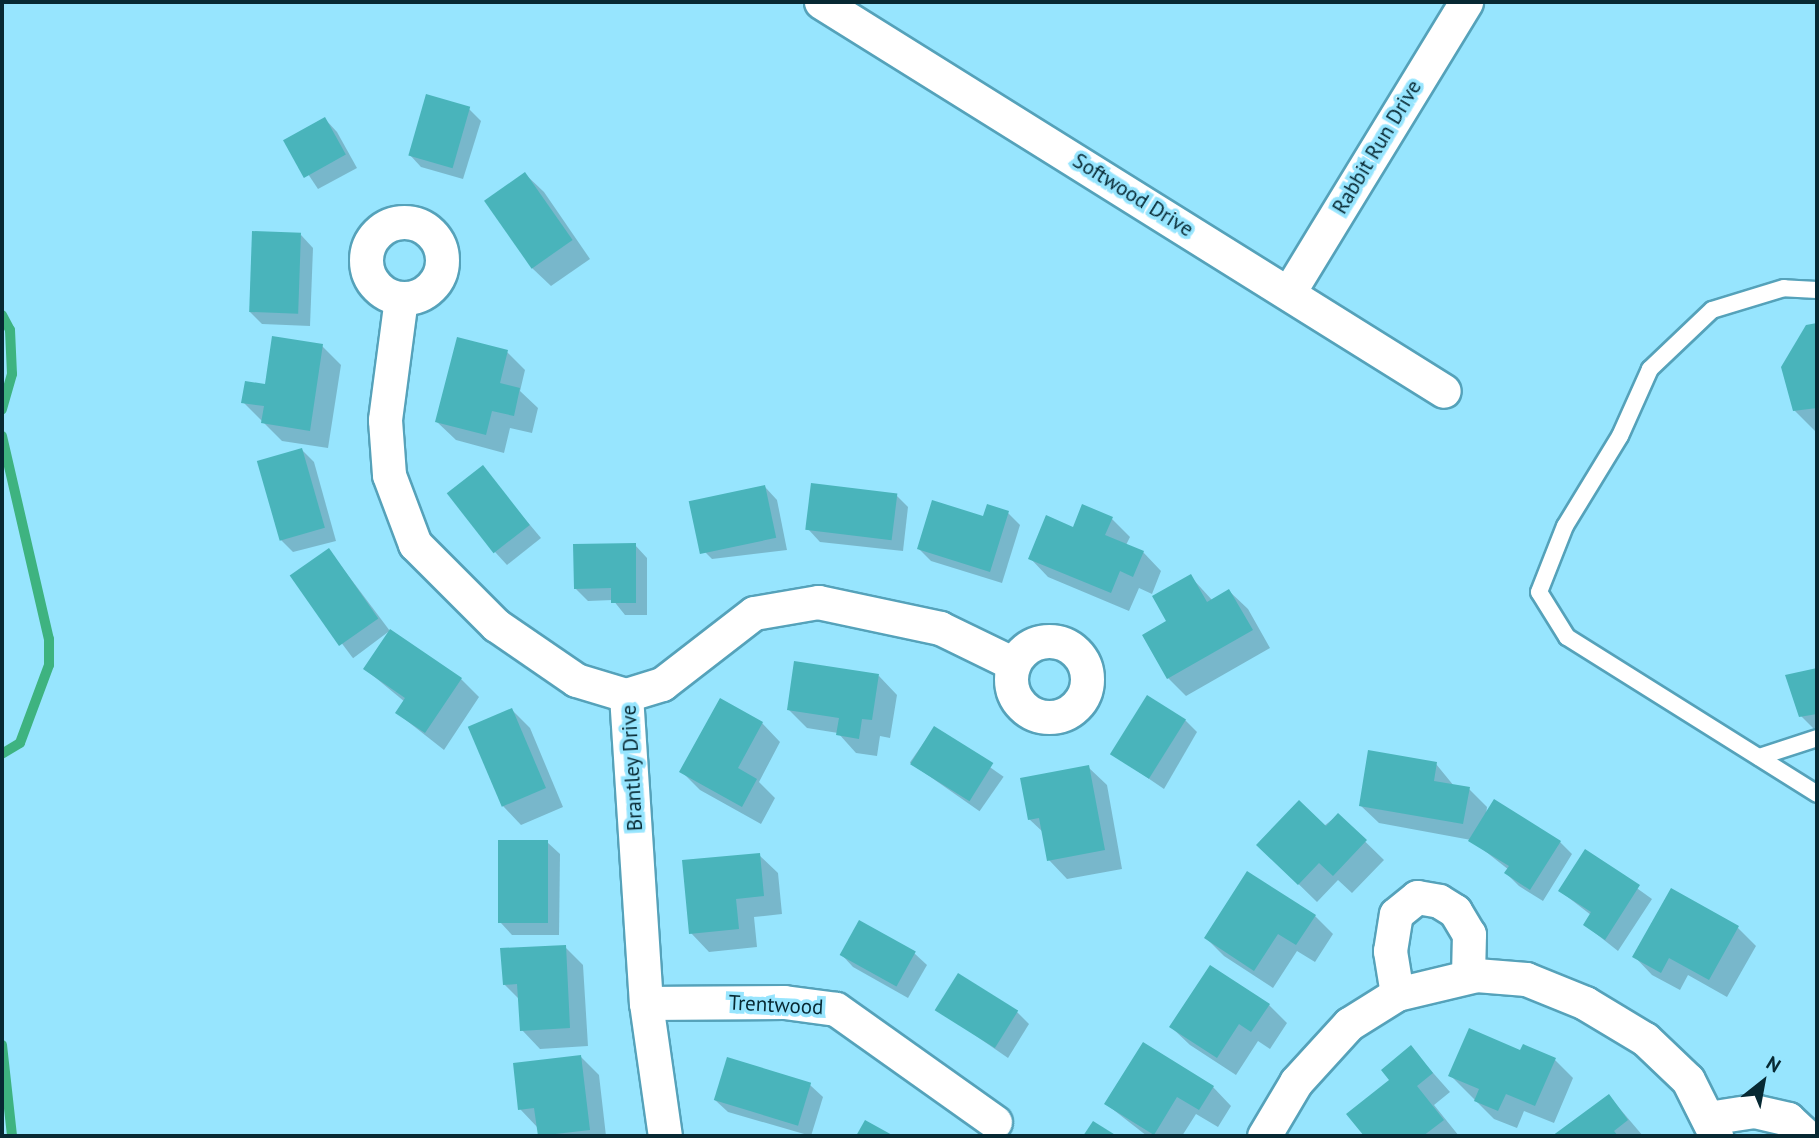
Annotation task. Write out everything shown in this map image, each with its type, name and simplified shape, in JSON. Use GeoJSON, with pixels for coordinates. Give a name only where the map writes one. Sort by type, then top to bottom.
{"type":"FeatureCollection","features":[{"type":"Feature","properties":{"kind":"street","name":"Softwood Drive"},"geometry":{"type":"LineString","coordinates":[[821,2],[1444,391]]}},
{"type":"Feature","properties":{"kind":"street","name":"Rabbit Run Drive"},"geometry":{"type":"LineString","coordinates":[[1289,292],[1466,2]]}},
{"type":"Feature","properties":{"kind":"street"},"geometry":{"type":"LineString","coordinates":[[401,298],[385,420],[389,475],[415,544],[496,625],[576,680],[626,695]]}},
{"type":"Feature","properties":{"kind":"street","name":"Brantley Drive"},"geometry":{"type":"LineString","coordinates":[[665,1136],[646,1003],[626,695],[662,684],[754,613],[818,602],[940,628],[1014,664]]}},
{"type":"Feature","properties":{"kind":"street"},"geometry":{"type":"LineString","coordinates":[[1397,994],[1390,951],[1396,914],[1417,897],[1439,901],[1455,911],[1469,934],[1468,976]]}},
{"type":"Feature","properties":{"kind":"street"},"geometry":{"type":"LineString","coordinates":[[1264,1136],[1296,1082],[1349,1024],[1397,994],[1468,976],[1526,979],[1585,1003],[1646,1039],[1689,1080],[1712,1127],[1755,1111],[1788,1119],[1806,1136]]}},
{"type":"Feature","properties":{"kind":"street","name":"Trentwood"},"geometry":{"type":"LineString","coordinates":[[646,1003],[784,1002],[835,1009],[995,1122]]}},
{"type":"Feature","properties":{"kind":"lane"},"geometry":{"type":"LineString","coordinates":[[1817,290],[1784,288],[1712,310],[1650,369],[1620,436],[1565,526],[1539,592],[1567,637],[1817,794]]}},
{"type":"Feature","properties":{"kind":"lane"},"geometry":{"type":"LineString","coordinates":[[1759,757],[1817,738]]}},
{"type":"Feature","properties":{"kind":"building"},"geometry":{"type":"Polygon","coordinates":[[[426,94],[470,107],[453,168],[408,156],[426,94]]]}},
{"type":"Feature","properties":{"kind":"building"},"geometry":{"type":"Polygon","coordinates":[[[325,117],[346,155],[304,178],[283,140],[325,117]]]}},
{"type":"Feature","properties":{"kind":"building"},"geometry":{"type":"Polygon","coordinates":[[[525,172],[573,240],[532,269],[484,201],[525,172]]]}},
{"type":"Feature","properties":{"kind":"building"},"geometry":{"type":"Polygon","coordinates":[[[252,231],[301,233],[298,314],[249,312],[252,231]]]}},
{"type":"Feature","properties":{"kind":"building"},"geometry":{"type":"Polygon","coordinates":[[[1817,323],[1817,408],[1793,411],[1781,367],[1806,325],[1817,323]]]}},
{"type":"Feature","properties":{"kind":"building"},"geometry":{"type":"Polygon","coordinates":[[[272,336],[323,344],[310,431],[261,423],[264,406],[241,403],[245,381],[265,384],[272,336]]]}},
{"type":"Feature","properties":{"kind":"building"},"geometry":{"type":"Polygon","coordinates":[[[457,337],[508,350],[500,383],[520,388],[514,416],[492,411],[486,435],[435,422],[457,337]]]}},
{"type":"Feature","properties":{"kind":"building"},"geometry":{"type":"Polygon","coordinates":[[[302,448],[325,528],[280,541],[257,461],[302,448]]]}},
{"type":"Feature","properties":{"kind":"building"},"geometry":{"type":"Polygon","coordinates":[[[483,465],[530,525],[494,553],[447,493],[483,465]]]}},
{"type":"Feature","properties":{"kind":"building"},"geometry":{"type":"Polygon","coordinates":[[[811,483],[897,494],[892,540],[805,530],[811,483]]]}},
{"type":"Feature","properties":{"kind":"building"},"geometry":{"type":"Polygon","coordinates":[[[765,485],[776,538],[700,554],[689,501],[765,485]]]}},
{"type":"Feature","properties":{"kind":"building"},"geometry":{"type":"Polygon","coordinates":[[[932,500],[983,516],[987,504],[1009,511],[990,572],[917,549],[932,500]]]}},
{"type":"Feature","properties":{"kind":"building"},"geometry":{"type":"Polygon","coordinates":[[[1082,504],[1113,517],[1105,535],[1144,551],[1133,577],[1120,571],[1111,593],[1028,559],[1046,515],[1073,527],[1082,504]]]}},
{"type":"Feature","properties":{"kind":"building"},"geometry":{"type":"Polygon","coordinates":[[[636,543],[636,603],[611,603],[611,588],[574,589],[573,544],[636,543]]]}},
{"type":"Feature","properties":{"kind":"building"},"geometry":{"type":"Polygon","coordinates":[[[329,548],[378,618],[339,646],[290,576],[329,548]]]}},
{"type":"Feature","properties":{"kind":"building"},"geometry":{"type":"Polygon","coordinates":[[[1191,574],[1207,602],[1229,589],[1253,630],[1167,679],[1142,635],[1166,621],[1152,596],[1191,574]]]}},
{"type":"Feature","properties":{"kind":"building"},"geometry":{"type":"Polygon","coordinates":[[[390,629],[462,678],[425,733],[395,713],[405,698],[363,669],[390,629]]]}},
{"type":"Feature","properties":{"kind":"building"},"geometry":{"type":"Polygon","coordinates":[[[794,661],[879,674],[872,720],[862,719],[859,739],[836,735],[839,718],[787,710],[794,661]]]}},
{"type":"Feature","properties":{"kind":"building"},"geometry":{"type":"Polygon","coordinates":[[[1817,668],[1817,714],[1799,717],[1785,675],[1817,668]]]}},
{"type":"Feature","properties":{"kind":"building"},"geometry":{"type":"Polygon","coordinates":[[[1147,695],[1186,719],[1149,779],[1110,754],[1147,695]]]}},
{"type":"Feature","properties":{"kind":"building"},"geometry":{"type":"Polygon","coordinates":[[[720,698],[763,722],[738,768],[757,779],[742,807],[679,772],[720,698]]]}},
{"type":"Feature","properties":{"kind":"building"},"geometry":{"type":"Polygon","coordinates":[[[512,708],[546,788],[502,807],[468,727],[512,708]]]}},
{"type":"Feature","properties":{"kind":"building"},"geometry":{"type":"Polygon","coordinates":[[[934,726],[993,763],[970,801],[910,764],[934,726]]]}},
{"type":"Feature","properties":{"kind":"building"},"geometry":{"type":"Polygon","coordinates":[[[1368,750],[1437,762],[1434,781],[1470,787],[1463,824],[1359,806],[1368,750]]]}},
{"type":"Feature","properties":{"kind":"building"},"geometry":{"type":"Polygon","coordinates":[[[1089,765],[1105,850],[1047,861],[1039,818],[1028,820],[1020,778],[1089,765]]]}},
{"type":"Feature","properties":{"kind":"building"},"geometry":{"type":"Polygon","coordinates":[[[1494,799],[1561,841],[1530,890],[1504,873],[1509,866],[1468,841],[1494,799]]]}},
{"type":"Feature","properties":{"kind":"building"},"geometry":{"type":"Polygon","coordinates":[[[1299,800],[1326,826],[1338,813],[1367,840],[1333,876],[1319,863],[1298,885],[1256,845],[1299,800]]]}},
{"type":"Feature","properties":{"kind":"building"},"geometry":{"type":"Polygon","coordinates":[[[498,840],[548,840],[548,923],[498,923],[498,840]]]}},
{"type":"Feature","properties":{"kind":"building"},"geometry":{"type":"Polygon","coordinates":[[[1585,849],[1640,885],[1605,940],[1583,925],[1591,912],[1558,891],[1585,849]]]}},
{"type":"Feature","properties":{"kind":"building"},"geometry":{"type":"Polygon","coordinates":[[[760,853],[764,896],[736,899],[739,929],[689,934],[682,860],[760,853]]]}},
{"type":"Feature","properties":{"kind":"building"},"geometry":{"type":"Polygon","coordinates":[[[1247,871],[1316,915],[1296,945],[1278,934],[1254,971],[1204,938],[1247,871]]]}},
{"type":"Feature","properties":{"kind":"building"},"geometry":{"type":"Polygon","coordinates":[[[1671,888],[1739,926],[1709,980],[1669,958],[1661,973],[1632,957],[1671,888]]]}},
{"type":"Feature","properties":{"kind":"building"},"geometry":{"type":"Polygon","coordinates":[[[859,920],[916,952],[896,986],[840,955],[859,920]]]}},
{"type":"Feature","properties":{"kind":"building"},"geometry":{"type":"Polygon","coordinates":[[[566,945],[570,1028],[520,1031],[517,984],[503,985],[500,948],[566,945]]]}},
{"type":"Feature","properties":{"kind":"building"},"geometry":{"type":"Polygon","coordinates":[[[1210,965],[1270,1004],[1251,1032],[1239,1024],[1217,1058],[1169,1027],[1210,965]]]}},
{"type":"Feature","properties":{"kind":"building"},"geometry":{"type":"Polygon","coordinates":[[[958,973],[1018,1011],[995,1048],[935,1010],[958,973]]]}},
{"type":"Feature","properties":{"kind":"building"},"geometry":{"type":"Polygon","coordinates":[[[1469,1028],[1520,1050],[1523,1044],[1556,1058],[1535,1106],[1506,1094],[1498,1111],[1474,1101],[1479,1089],[1448,1076],[1469,1028]]]}},
{"type":"Feature","properties":{"kind":"building"},"geometry":{"type":"Polygon","coordinates":[[[1143,1042],[1214,1086],[1199,1110],[1177,1097],[1154,1135],[1104,1104],[1143,1042]]]}},
{"type":"Feature","properties":{"kind":"building"},"geometry":{"type":"Polygon","coordinates":[[[1411,1045],[1433,1073],[1417,1086],[1444,1120],[1423,1136],[1364,1136],[1346,1114],[1389,1080],[1381,1070],[1411,1045]]]}},
{"type":"Feature","properties":{"kind":"building"},"geometry":{"type":"Polygon","coordinates":[[[581,1055],[590,1130],[538,1136],[534,1108],[518,1110],[513,1063],[581,1055]]]}},
{"type":"Feature","properties":{"kind":"building"},"geometry":{"type":"Polygon","coordinates":[[[727,1057],[811,1083],[798,1126],[714,1100],[727,1057]]]}},
{"type":"Feature","properties":{"kind":"building"},"geometry":{"type":"Polygon","coordinates":[[[1609,1094],[1628,1120],[1614,1131],[1618,1136],[1552,1136],[1609,1094]]]}},
{"type":"Feature","properties":{"kind":"building"},"geometry":{"type":"Polygon","coordinates":[[[865,1120],[894,1136],[856,1136],[865,1120]]]}},
{"type":"Feature","properties":{"kind":"building"},"geometry":{"type":"Polygon","coordinates":[[[1093,1121],[1117,1136],[1083,1136],[1093,1121]]]}},
{"type":"Feature","properties":{"kind":"waterway"},"geometry":{"type":"LineString","coordinates":[[2,315],[10,330],[12,374],[2,410]]}},
{"type":"Feature","properties":{"kind":"waterway"},"geometry":{"type":"LineString","coordinates":[[2,436],[49,639],[49,665],[20,743],[2,754]]}},
{"type":"Feature","properties":{"kind":"waterway"},"geometry":{"type":"LineString","coordinates":[[2,1045],[12,1136]]}}]}
